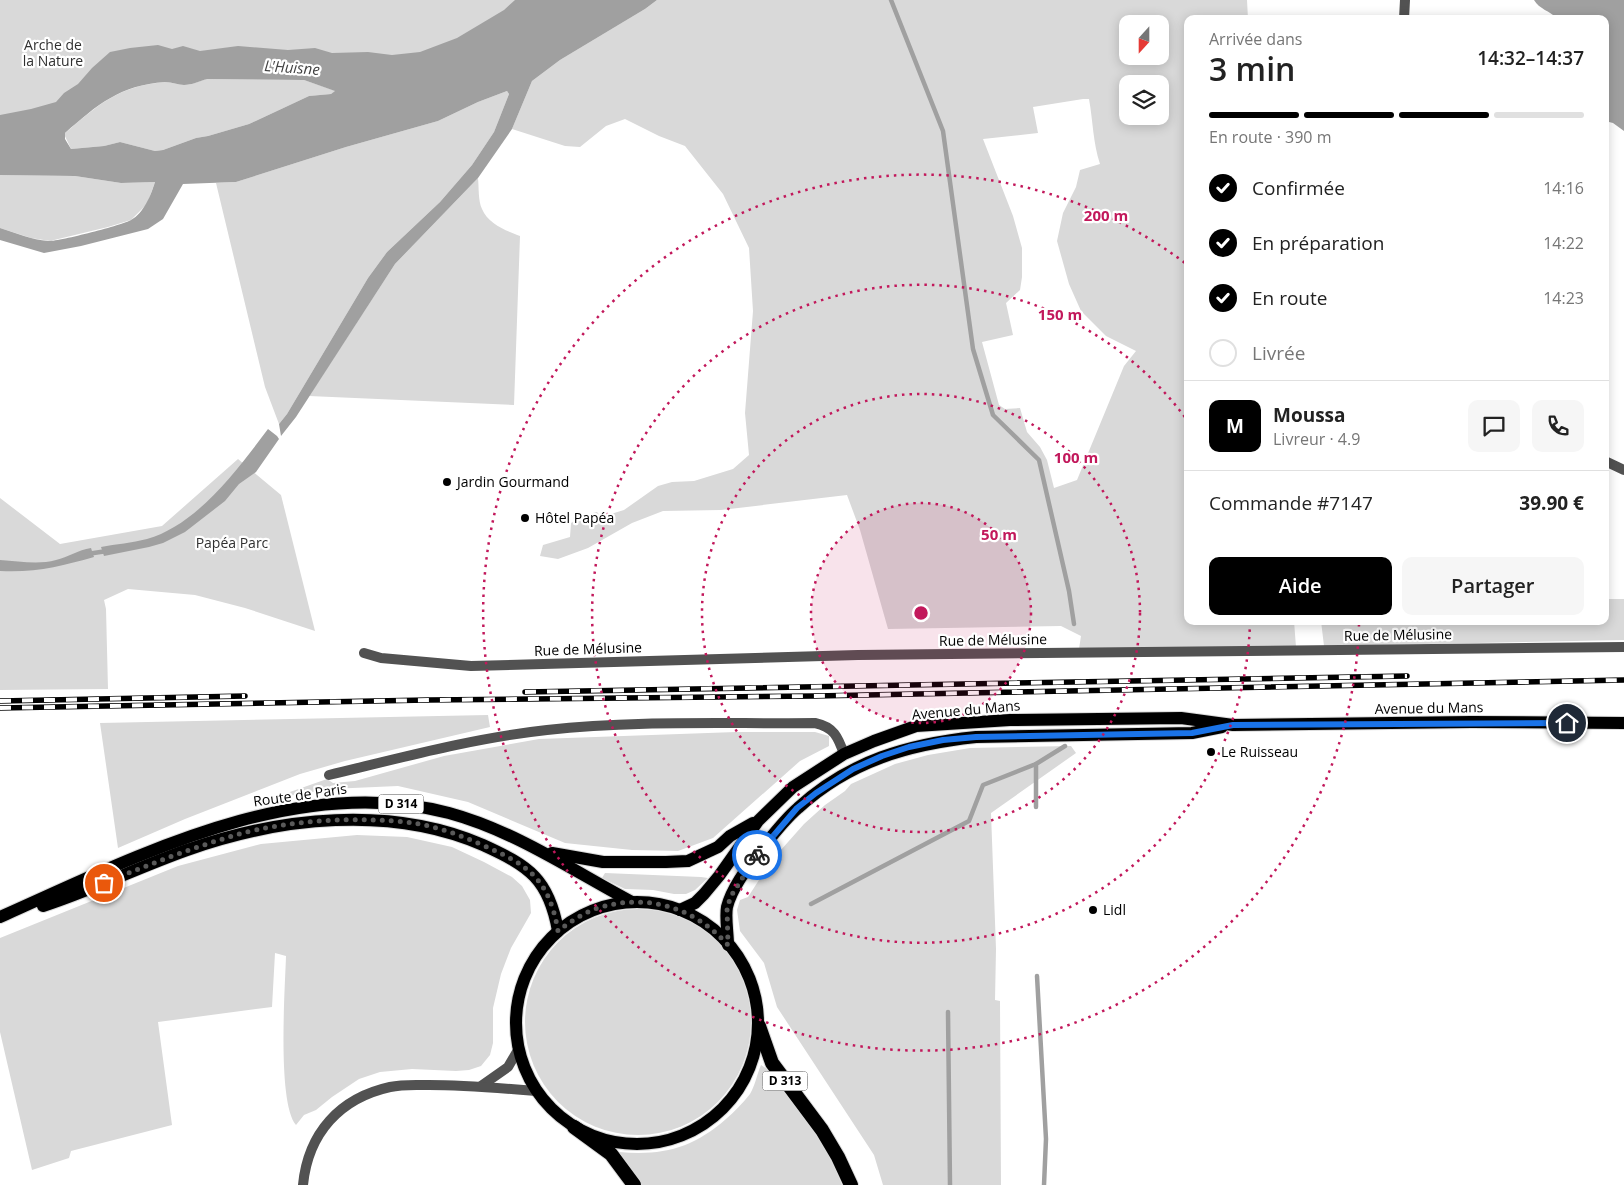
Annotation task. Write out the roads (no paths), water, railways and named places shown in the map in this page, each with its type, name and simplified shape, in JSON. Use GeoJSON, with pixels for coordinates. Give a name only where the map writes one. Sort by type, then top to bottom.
{"type":"FeatureCollection","features":[{"type":"Feature","properties":{"kind":"highway","name":"D 313"},"geometry":{"type":"LineString","coordinates":[[759,1026],[772,1063],[822,1130],[838,1157],[851,1185]]}},
{"type":"Feature","properties":{"kind":"highway"},"geometry":{"type":"LineString","coordinates":[[574,1127],[611,1154],[634,1185]]}},
{"type":"Feature","properties":{"kind":"main road","name":"Avenue du Mans"},"geometry":{"type":"LineString","coordinates":[[680,910],[694,903],[710,886],[758,821],[793,787],[844,754],[916,726],[1010,720],[1181,718],[1233,725],[1471,722],[1624,723]]}},
{"type":"Feature","properties":{"kind":"main road","name":"Avenue du Mans"},"geometry":{"type":"LineString","coordinates":[[728,945],[727,908],[731,896],[755,858],[773,835],[797,808],[816,793],[853,769],[882,756],[909,747],[943,740],[976,737],[1192,733],[1233,725]]}},
{"type":"Feature","properties":{"kind":"main road","name":"Route de Paris"},"geometry":{"type":"LineString","coordinates":[[0,918],[115,866],[186,837],[251,817],[317,806],[384,803],[416,806],[449,813],[479,823],[543,851],[632,902]]}},
{"type":"Feature","properties":{"kind":"main road","name":"Route de Paris"},"geometry":{"type":"LineString","coordinates":[[0,918],[58,901],[187,850],[238,834],[277,826],[351,820],[414,824],[442,830],[465,837],[512,860],[532,873],[542,885],[550,899],[558,931]]}},
{"type":"Feature","properties":{"kind":"main road"},"geometry":{"type":"LineString","coordinates":[[543,851],[603,862],[688,861],[718,847],[730,836],[758,821]]}},
{"type":"Feature","properties":{"kind":"main road"},"geometry":{"type":"LineString","coordinates":[[632,902],[660,904],[680,910],[709,925],[728,945],[742,962],[752,984],[758,1007],[759,1026],[756,1050],[741,1086],[724,1108],[709,1121],[692,1132],[675,1139],[654,1144],[633,1145],[617,1143],[595,1137],[574,1127],[556,1113],[536,1091],[525,1070],[518,1050],[516,1008],[522,985],[538,953],[558,931],[578,917],[597,908],[632,902]]}},
{"type":"Feature","properties":{"kind":"street"},"geometry":{"type":"LineString","coordinates":[[1404,15],[1405,0]]}},
{"type":"Feature","properties":{"kind":"street"},"geometry":{"type":"LineString","coordinates":[[1609,463],[1624,470]]}},
{"type":"Feature","properties":{"kind":"street","name":"Rue de Mélusine"},"geometry":{"type":"LineString","coordinates":[[364,653],[381,658],[471,666],[858,655],[1624,647]]}},
{"type":"Feature","properties":{"kind":"street"},"geometry":{"type":"LineString","coordinates":[[328,776],[448,746],[544,730],[587,726],[815,723],[824,725],[833,731],[839,739],[844,754]]}},
{"type":"Feature","properties":{"kind":"street"},"geometry":{"type":"LineString","coordinates":[[481,1086],[508,1067],[518,1050]]}},
{"type":"Feature","properties":{"kind":"street"},"geometry":{"type":"LineString","coordinates":[[303,1185],[312,1145],[321,1130],[344,1106],[374,1091],[393,1086],[481,1086],[536,1091]]}},
{"type":"Feature","properties":{"kind":"water","name":"L'Huisne"},"geometry":{"type":"Polygon","coordinates":[[[515,0],[657,0],[560,60],[532,81],[512,129],[478,178],[395,264],[296,417],[281,436],[279,424],[287,414],[368,278],[387,252],[440,202],[472,165],[494,132],[509,94],[507,91],[438,121],[346,147],[236,182],[183,184],[163,219],[148,229],[44,253],[0,240],[0,228],[30,238],[48,241],[90,233],[131,220],[140,213],[146,203],[155,182],[121,183],[75,176],[0,175],[0,115],[56,102],[64,93],[78,84],[110,52],[158,45],[172,49],[183,46],[200,51],[238,46],[288,50],[315,48],[332,53],[368,52],[392,55],[420,52],[457,38],[504,10],[515,0]],[[207,79],[187,85],[165,82],[135,87],[99,105],[65,133],[65,139],[71,149],[104,146],[120,142],[155,151],[163,150],[196,138],[249,124],[309,96],[331,94],[335,91],[304,80],[207,79]]]}},
{"type":"Feature","properties":{"kind":"water"},"geometry":{"type":"Polygon","coordinates":[[[1534,0],[1624,0],[1624,131],[1609,122],[1609,15],[1553,15],[1539,6],[1534,0]]]}},
{"type":"Feature","properties":{"kind":"water"},"geometry":{"type":"Polygon","coordinates":[[[268,429],[279,439],[256,472],[239,484],[225,501],[185,532],[163,543],[104,556],[101,547],[147,539],[183,522],[230,478],[268,429]]]}},
{"type":"Feature","properties":{"kind":"water"},"geometry":{"type":"Polygon","coordinates":[[[91,548],[94,557],[71,563],[37,570],[0,571],[0,560],[49,561],[91,548]]]}},
{"type":"Feature","properties":{"kind":"waterway"},"geometry":{"type":"LineString","coordinates":[[891,0],[943,131],[973,349],[993,415],[1039,460],[1069,591],[1074,624]]}},
{"type":"Feature","properties":{"kind":"waterway"},"geometry":{"type":"LineString","coordinates":[[87,554],[107,551]]}},
{"type":"Feature","properties":{"kind":"waterway"},"geometry":{"type":"LineString","coordinates":[[1036,807],[1036,764],[1065,746]]}},
{"type":"Feature","properties":{"kind":"waterway"},"geometry":{"type":"LineString","coordinates":[[811,904],[969,821],[983,785],[1036,764]]}},
{"type":"Feature","properties":{"kind":"waterway"},"geometry":{"type":"LineString","coordinates":[[1037,976],[1046,1139],[1044,1185]]}},
{"type":"Feature","properties":{"kind":"waterway"},"geometry":{"type":"LineString","coordinates":[[948,1012],[950,1185]]}},
{"type":"Feature","properties":{"kind":"railway"},"geometry":{"type":"LineString","coordinates":[[525,692],[1407,676]]}},
{"type":"Feature","properties":{"kind":"railway"},"geometry":{"type":"LineString","coordinates":[[0,708],[428,700],[815,696],[1624,680]]}},
{"type":"Feature","properties":{"kind":"railway"},"geometry":{"type":"LineString","coordinates":[[0,701],[245,696]]}},
{"type":"Feature","properties":{"kind":"place","name":"Jardin Gourmand"},"geometry":{"type":"Point","coordinates":[447,482]}},
{"type":"Feature","properties":{"kind":"place","name":"Hôtel Papéa"},"geometry":{"type":"Point","coordinates":[525,518]}},
{"type":"Feature","properties":{"kind":"place","name":"Le Ruisseau"},"geometry":{"type":"Point","coordinates":[1211,752]}},
{"type":"Feature","properties":{"kind":"place","name":"Lidl"},"geometry":{"type":"Point","coordinates":[1093,910]}},
{"type":"Feature","properties":{"kind":"park label","name":"Arche de la Nature"},"geometry":{"type":"Point","coordinates":[53,54]}},
{"type":"Feature","properties":{"kind":"park label","name":"Papéa Parc"},"geometry":{"type":"Point","coordinates":[232,543]}}]}
